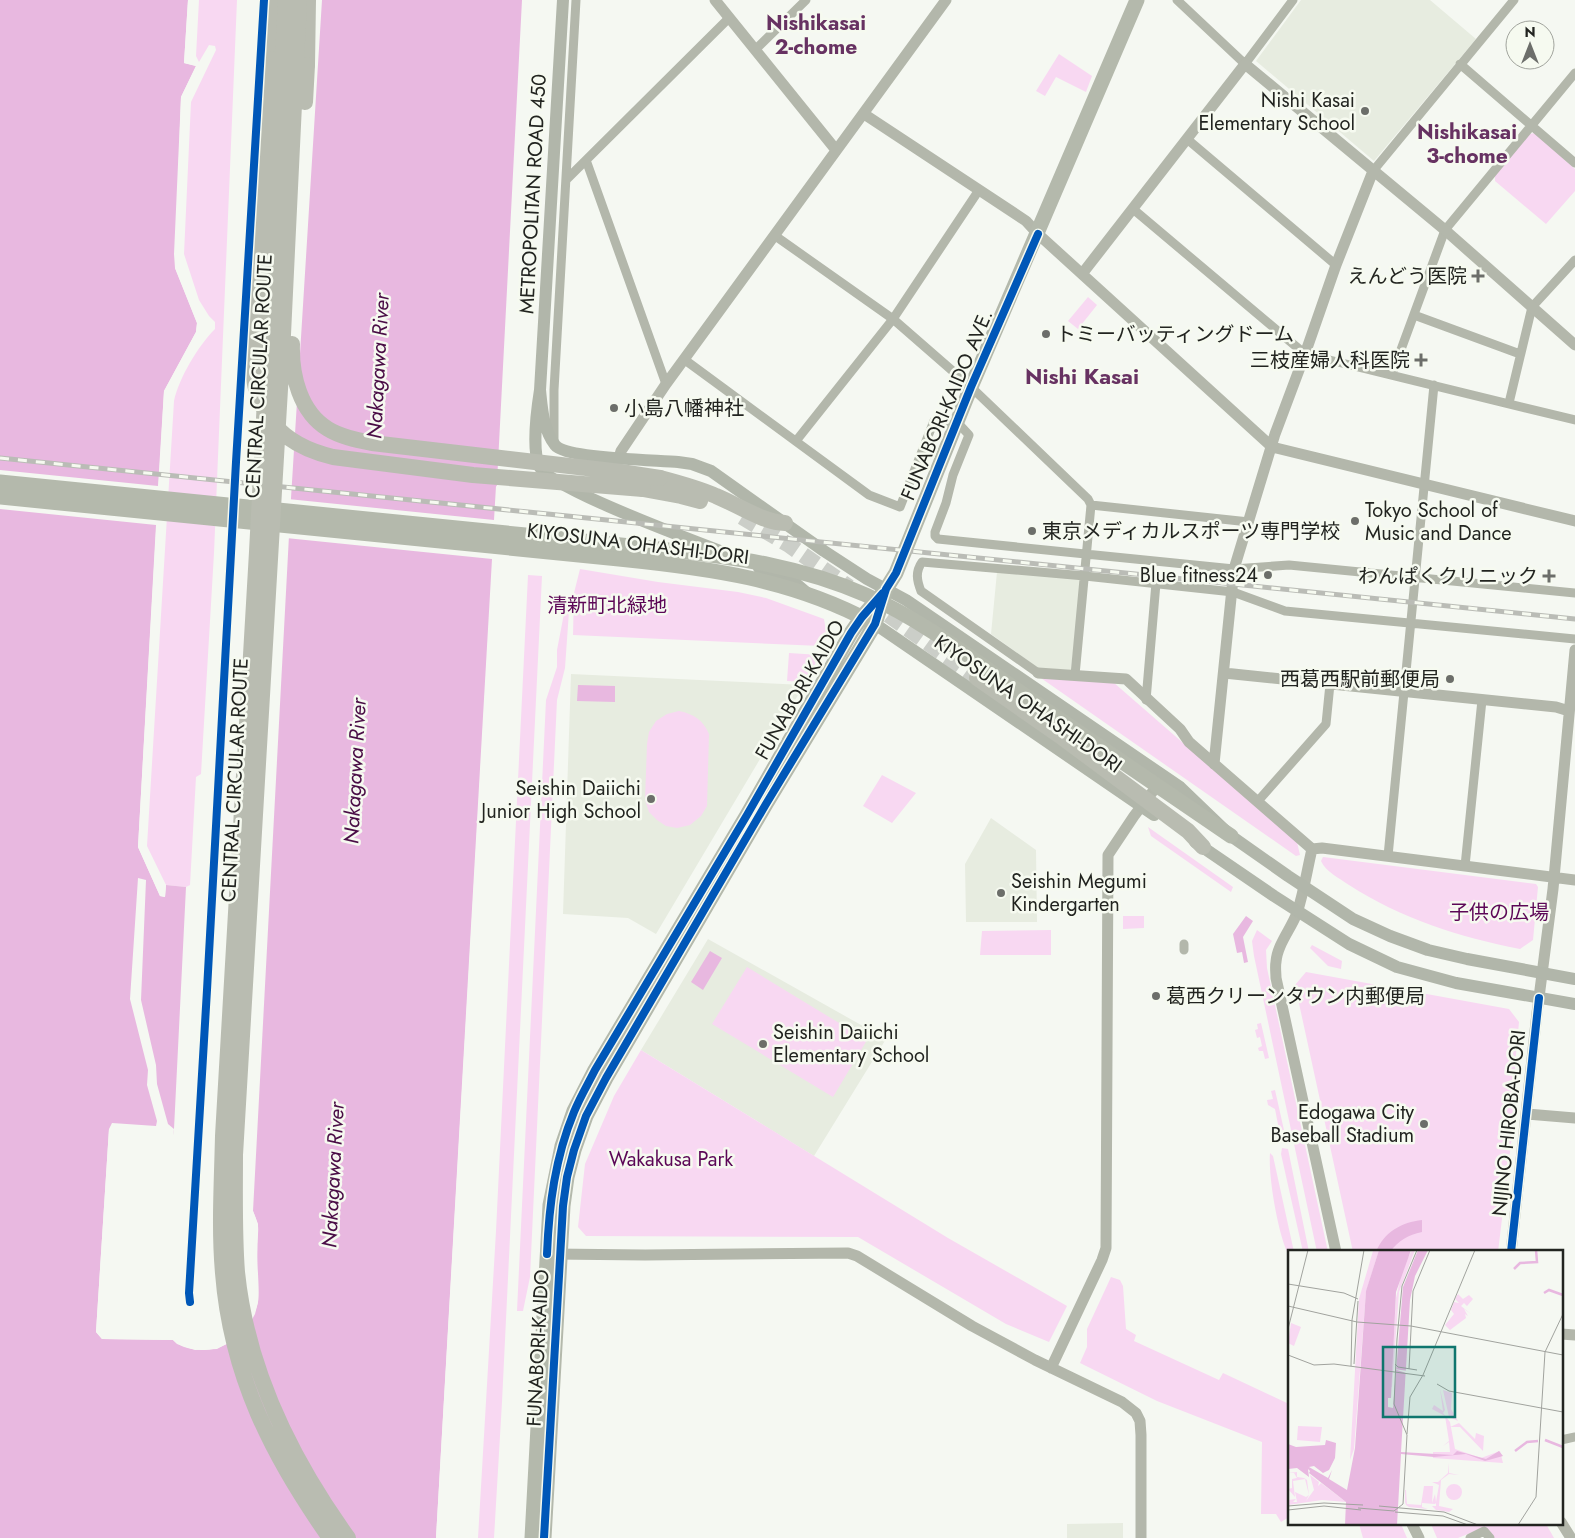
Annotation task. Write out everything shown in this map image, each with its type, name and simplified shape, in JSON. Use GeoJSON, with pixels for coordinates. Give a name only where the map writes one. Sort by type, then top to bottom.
{"type":"FeatureCollection","features":[{"type":"Feature","properties":{"kind":"highway"},"geometry":{"type":"LineString","coordinates":[[275,0],[252,375],[258,398],[270,421],[279,431],[314,453],[333,457],[473,474],[643,489],[696,500],[742,517]]}},
{"type":"Feature","properties":{"kind":"highway","name":"CENTRAL CIRCULAR ROUTE"},"geometry":{"type":"LineString","coordinates":[[286,0],[257,552],[223,1136],[222,1273],[235,1348],[246,1385],[269,1440],[283,1466],[300,1495],[330,1538]]}},
{"type":"Feature","properties":{"kind":"highway","name":"CENTRAL CIRCULAR ROUTE"},"geometry":{"type":"LineString","coordinates":[[299,0],[282,356],[236,1154],[235,1227],[237,1272],[242,1308],[262,1381],[271,1406],[296,1458],[348,1538]]}},
{"type":"Feature","properties":{"kind":"highway"},"geometry":{"type":"LineString","coordinates":[[308,0],[307,65],[292,351],[295,376],[301,398],[320,423],[329,430],[355,440],[372,443],[660,478],[714,494],[767,520],[785,522]]}},
{"type":"Feature","properties":{"kind":"highway"},"geometry":{"type":"LineString","coordinates":[[976,678],[1063,738],[1144,803],[1188,831],[1203,847]]}},
{"type":"Feature","properties":{"kind":"main road","name":"METROPOLITAN ROAD 450"},"geometry":{"type":"LineString","coordinates":[[540,468],[536,455],[537,413],[540,390],[563,0]]}},
{"type":"Feature","properties":{"kind":"main road","name":"FUNABORI-KAIDO AVE."},"geometry":{"type":"LineString","coordinates":[[886,589],[896,573],[971,387],[1137,0]]}},
{"type":"Feature","properties":{"kind":"main road","name":"METROPOLITAN ROAD 450"},"geometry":{"type":"LineString","coordinates":[[540,390],[543,417],[548,433],[555,444]]}},
{"type":"Feature","properties":{"kind":"main road"},"geometry":{"type":"LineString","coordinates":[[809,594],[793,581],[574,491],[551,478],[540,468],[545,456],[555,444],[566,452],[582,455],[678,462],[692,464],[711,471],[824,551],[886,589]]}},
{"type":"Feature","properties":{"kind":"main road","name":"KIYOSUNA OHASHI-DORI"},"geometry":{"type":"LineString","coordinates":[[0,482],[717,555],[809,573],[890,607],[930,630],[1304,887],[1354,919],[1407,943],[1448,955],[1575,979]]}},
{"type":"Feature","properties":{"kind":"main road","name":"KIYOSUNA OHASHI-DORI"},"geometry":{"type":"LineString","coordinates":[[0,497],[620,558],[711,569],[758,578],[809,594],[868,620],[1144,803]]}},
{"type":"Feature","properties":{"kind":"main road","name":"FUNABORI-KAIDO"},"geometry":{"type":"LineString","coordinates":[[532,1538],[553,1254],[567,1177],[586,1116],[606,1078],[766,804],[886,589]]}},
{"type":"Feature","properties":{"kind":"main road","name":"KIYOSUNA OHASHI-DORI"},"geometry":{"type":"LineString","coordinates":[[886,589],[914,606],[1180,787],[1232,836]]}},
{"type":"Feature","properties":{"kind":"main road"},"geometry":{"type":"LineString","coordinates":[[1203,847],[1349,944],[1397,967],[1456,983],[1575,1004]]}},
{"type":"Feature","properties":{"kind":"main road","name":"FUNABORI-KAIDO"},"geometry":{"type":"LineString","coordinates":[[544,1538],[553,1254]]}},
{"type":"Feature","properties":{"kind":"street"},"geometry":{"type":"LineString","coordinates":[[555,444],[554,390],[576,0]]}},
{"type":"Feature","properties":{"kind":"street"},"geometry":{"type":"LineString","coordinates":[[715,0],[836,150]]}},
{"type":"Feature","properties":{"kind":"street"},"geometry":{"type":"LineString","coordinates":[[755,50],[806,0]]}},
{"type":"Feature","properties":{"kind":"street"},"geometry":{"type":"LineString","coordinates":[[619,458],[621,451],[666,384],[946,0]]}},
{"type":"Feature","properties":{"kind":"street"},"geometry":{"type":"LineString","coordinates":[[1178,0],[1245,64],[1445,230],[1575,345]]}},
{"type":"Feature","properties":{"kind":"street"},"geometry":{"type":"LineString","coordinates":[[1082,274],[1293,0]]}},
{"type":"Feature","properties":{"kind":"street"},"geometry":{"type":"LineString","coordinates":[[1214,764],[1234,569],[1275,434],[1336,264],[1373,171],[1514,0]]}},
{"type":"Feature","properties":{"kind":"street"},"geometry":{"type":"LineString","coordinates":[[566,180],[729,18]]}},
{"type":"Feature","properties":{"kind":"street"},"geometry":{"type":"LineString","coordinates":[[1460,64],[1575,164]]}},
{"type":"Feature","properties":{"kind":"street"},"geometry":{"type":"LineString","coordinates":[[1392,374],[1445,230],[1575,73]]}},
{"type":"Feature","properties":{"kind":"street"},"geometry":{"type":"LineString","coordinates":[[864,114],[1026,221],[1272,447],[1575,520]]}},
{"type":"Feature","properties":{"kind":"street"},"geometry":{"type":"LineString","coordinates":[[1187,139],[1336,264]]}},
{"type":"Feature","properties":{"kind":"street"},"geometry":{"type":"LineString","coordinates":[[586,160],[666,384]]}},
{"type":"Feature","properties":{"kind":"street"},"geometry":{"type":"LineString","coordinates":[[796,441],[893,319],[979,190]]}},
{"type":"Feature","properties":{"kind":"street"},"geometry":{"type":"LineString","coordinates":[[1133,209],[1305,354],[1575,420]]}},
{"type":"Feature","properties":{"kind":"street"},"geometry":{"type":"LineString","coordinates":[[774,235],[893,319],[971,387],[1088,499],[1091,506],[1075,675]]}},
{"type":"Feature","properties":{"kind":"street"},"geometry":{"type":"LineString","coordinates":[[1509,403],[1532,307],[1575,260]]}},
{"type":"Feature","properties":{"kind":"street"},"geometry":{"type":"LineString","coordinates":[[1414,315],[1520,354]]}},
{"type":"Feature","properties":{"kind":"street"},"geometry":{"type":"LineString","coordinates":[[685,360],[870,495],[900,507],[934,421],[957,422],[969,435],[953,475],[946,503],[935,532],[935,536],[938,539],[1234,569],[1289,565],[1575,593]]}},
{"type":"Feature","properties":{"kind":"street"},"geometry":{"type":"LineString","coordinates":[[1388,856],[1434,385]]}},
{"type":"Feature","properties":{"kind":"street"},"geometry":{"type":"LineString","coordinates":[[1091,506],[1249,522]]}},
{"type":"Feature","properties":{"kind":"street"},"geometry":{"type":"LineString","coordinates":[[1575,639],[1285,611],[1233,592],[1084,576],[922,562],[916,577],[921,591],[1038,672],[1126,680],[1180,729],[1189,742],[1312,848],[1575,880]]}},
{"type":"Feature","properties":{"kind":"street"},"geometry":{"type":"LineString","coordinates":[[1146,700],[1156,583]]}},
{"type":"Feature","properties":{"kind":"street","name":"NIJINO HIROBA-DORI"},"geometry":{"type":"LineString","coordinates":[[1511,1250],[1572,712],[1575,650]]}},
{"type":"Feature","properties":{"kind":"street"},"geometry":{"type":"LineString","coordinates":[[1224,673],[1556,707],[1572,712]]}},
{"type":"Feature","properties":{"kind":"street"},"geometry":{"type":"LineString","coordinates":[[1258,801],[1326,724],[1330,684]]}},
{"type":"Feature","properties":{"kind":"street"},"geometry":{"type":"LineString","coordinates":[[1465,866],[1482,700]]}},
{"type":"Feature","properties":{"kind":"street"},"geometry":{"type":"LineString","coordinates":[[1051,1368],[1106,1248],[1108,859],[1110,849],[1157,786]]}},
{"type":"Feature","properties":{"kind":"street"},"geometry":{"type":"LineString","coordinates":[[1312,848],[1298,911],[1292,926],[1279,948],[1276,961],[1276,978],[1336,1250]]}},
{"type":"Feature","properties":{"kind":"street"},"geometry":{"type":"LineString","coordinates":[[1527,1114],[1575,1118]]}},
{"type":"Feature","properties":{"kind":"street"},"geometry":{"type":"LineString","coordinates":[[553,1254],[848,1253],[858,1256],[972,1326],[1051,1368],[1122,1402],[1136,1413],[1140,1421],[1141,1435],[1141,1538]]}},
{"type":"Feature","properties":{"kind":"street"},"geometry":{"type":"LineString","coordinates":[[1562,1334],[1575,1336]]}},
{"type":"Feature","properties":{"kind":"street"},"geometry":{"type":"LineString","coordinates":[[1562,1440],[1575,1437]]}},
{"type":"Feature","properties":{"kind":"street"},"geometry":{"type":"LineString","coordinates":[[1562,1524],[1570,1538]]}},
{"type":"Feature","properties":{"kind":"street"},"geometry":{"type":"LineString","coordinates":[[1413,1526],[1419,1538]]}},
{"type":"Feature","properties":{"kind":"street"},"geometry":{"type":"LineString","coordinates":[[1470,1538],[1484,1531],[1490,1538]]}},
{"type":"Feature","properties":{"kind":"shaded area","name":"Nishi Kasai Elementary School"},"geometry":{"type":"Polygon","coordinates":[[[1301,0],[1430,0],[1476,39],[1374,161],[1256,61],[1301,0]]]}},
{"type":"Feature","properties":{"kind":"shaded area"},"geometry":{"type":"Polygon","coordinates":[[[997,572],[1081,579],[1071,670],[1038,668],[991,634],[997,572]]]}},
{"type":"Feature","properties":{"kind":"shaded area","name":"Seishin Daiichi Junior High School"},"geometry":{"type":"Polygon","coordinates":[[[571,674],[804,685],[656,934],[628,918],[563,914],[571,674]]]}},
{"type":"Feature","properties":{"kind":"shaded area","name":"Seishin Megumi Kindergarten"},"geometry":{"type":"Polygon","coordinates":[[[991,818],[1036,850],[1037,922],[966,922],[965,864],[991,818]]]}},
{"type":"Feature","properties":{"kind":"shaded area","name":"Seishin Daiichi Elementary School"},"geometry":{"type":"Polygon","coordinates":[[[708,939],[886,1039],[814,1156],[641,1050],[708,939]]]}},
{"type":"Feature","properties":{"kind":"shaded area"},"geometry":{"type":"Polygon","coordinates":[[[1123,1523],[1123,1538],[1067,1538],[1067,1524],[1123,1523]]]}},
{"type":"Feature","properties":{"kind":"green space"},"geometry":{"type":"Polygon","coordinates":[[[199,0],[237,0],[214,553],[201,774],[196,777],[190,885],[186,887],[166,885],[147,846],[174,401],[180,382],[190,363],[202,344],[215,329],[215,322],[199,300],[184,254],[191,102],[216,50],[215,46],[209,45],[199,62],[196,56],[199,0]]]}},
{"type":"Feature","properties":{"kind":"green space"},"geometry":{"type":"Polygon","coordinates":[[[1059,54],[1092,76],[1086,92],[1056,77],[1045,96],[1036,91],[1059,54]]]}},
{"type":"Feature","properties":{"kind":"green space"},"geometry":{"type":"Polygon","coordinates":[[[1535,133],[1575,169],[1575,191],[1546,224],[1495,181],[1495,176],[1529,134],[1535,133]]]}},
{"type":"Feature","properties":{"kind":"green space"},"geometry":{"type":"Polygon","coordinates":[[[1088,297],[1097,305],[1078,329],[1068,321],[1088,297]]]}},
{"type":"Feature","properties":{"kind":"green space","name":"清新町北緑地"},"geometry":{"type":"Polygon","coordinates":[[[580,569],[658,582],[738,592],[766,598],[824,619],[826,631],[830,633],[821,646],[573,635],[574,593],[580,569]]]}},
{"type":"Feature","properties":{"kind":"green space"},"geometry":{"type":"Polygon","coordinates":[[[528,575],[542,576],[502,1402],[494,1538],[478,1538],[496,1231],[528,575]]]}},
{"type":"Feature","properties":{"kind":"green space"},"geometry":{"type":"Polygon","coordinates":[[[570,597],[565,668],[557,700],[530,1277],[523,1311],[517,1311],[546,700],[557,667],[557,650],[567,598],[570,597]]]}},
{"type":"Feature","properties":{"kind":"green space"},"geometry":{"type":"Polygon","coordinates":[[[789,653],[820,655],[805,682],[787,681],[789,653]]]}},
{"type":"Feature","properties":{"kind":"green space"},"geometry":{"type":"Polygon","coordinates":[[[1038,676],[1113,682],[1297,842],[1300,855],[1296,856],[1038,676]]]}},
{"type":"Feature","properties":{"kind":"green space"},"geometry":{"type":"Polygon","coordinates":[[[679,711],[697,718],[709,734],[707,806],[701,816],[690,825],[677,828],[666,826],[657,820],[649,812],[645,800],[649,732],[656,721],[667,714],[679,711]]]}},
{"type":"Feature","properties":{"kind":"green space"},"geometry":{"type":"Polygon","coordinates":[[[882,775],[916,793],[892,823],[863,806],[882,775]]]}},
{"type":"Feature","properties":{"kind":"green space"},"geometry":{"type":"Polygon","coordinates":[[[1148,827],[1233,887],[1231,892],[1151,836],[1148,827]]]}},
{"type":"Feature","properties":{"kind":"green space","name":"子供の広場"},"geometry":{"type":"Polygon","coordinates":[[[1323,857],[1536,884],[1538,887],[1533,940],[1520,949],[1475,939],[1410,917],[1369,897],[1329,872],[1321,861],[1323,857]]]}},
{"type":"Feature","properties":{"kind":"green space"},"geometry":{"type":"Polygon","coordinates":[[[1123,916],[1144,916],[1144,928],[1123,929],[1123,916]]]}},
{"type":"Feature","properties":{"kind":"green space"},"geometry":{"type":"Polygon","coordinates":[[[1051,930],[1051,955],[980,955],[982,931],[1051,930]]]}},
{"type":"Feature","properties":{"kind":"green space"},"geometry":{"type":"Polygon","coordinates":[[[1257,930],[1272,941],[1266,950],[1267,968],[1328,1250],[1317,1250],[1252,941],[1257,930]]]}},
{"type":"Feature","properties":{"kind":"green space"},"geometry":{"type":"Polygon","coordinates":[[[1312,945],[1342,961],[1341,969],[1328,966],[1310,948],[1312,945]]]}},
{"type":"Feature","properties":{"kind":"green space"},"geometry":{"type":"Polygon","coordinates":[[[747,967],[867,1040],[833,1097],[712,1024],[747,967]]]}},
{"type":"Feature","properties":{"kind":"green space"},"geometry":{"type":"Polygon","coordinates":[[[1306,972],[1509,1009],[1519,1022],[1515,1065],[1516,1102],[1498,1250],[1353,1250],[1295,985],[1306,972]]]}},
{"type":"Feature","properties":{"kind":"green space"},"geometry":{"type":"Polygon","coordinates":[[[1261,1023],[1269,1058],[1265,1059],[1263,1051],[1259,1051],[1258,1048],[1262,1046],[1260,1037],[1257,1038],[1255,1030],[1258,1029],[1257,1024],[1261,1023]]]}},
{"type":"Feature","properties":{"kind":"green space","name":"Wakakusa Park"},"geometry":{"type":"Polygon","coordinates":[[[641,1050],[948,1238],[1067,1306],[1049,1342],[1006,1324],[858,1237],[586,1236],[578,1227],[585,1164],[614,1096],[641,1050]]]}},
{"type":"Feature","properties":{"kind":"green space"},"geometry":{"type":"Polygon","coordinates":[[[1275,1090],[1286,1139],[1281,1140],[1275,1109],[1268,1105],[1267,1100],[1273,1099],[1271,1091],[1275,1090]]]}},
{"type":"Feature","properties":{"kind":"green space"},"geometry":{"type":"Polygon","coordinates":[[[1282,1148],[1288,1149],[1309,1250],[1303,1250],[1281,1154],[1282,1148]]]}},
{"type":"Feature","properties":{"kind":"green space"},"geometry":{"type":"Polygon","coordinates":[[[1270,1153],[1273,1156],[1294,1250],[1288,1250],[1288,1254],[1281,1234],[1275,1205],[1270,1153]]]}},
{"type":"Feature","properties":{"kind":"green space"},"geometry":{"type":"Polygon","coordinates":[[[1111,1277],[1120,1280],[1123,1286],[1126,1329],[1136,1335],[1134,1341],[1219,1380],[1223,1373],[1288,1404],[1288,1518],[1281,1522],[1276,1514],[1261,1514],[1262,1442],[1157,1401],[1080,1363],[1087,1347],[1087,1329],[1111,1277]]]}},
{"type":"Feature","properties":{"kind":"green space"},"geometry":{"type":"Polygon","coordinates":[[[1360,1526],[1402,1526],[1407,1538],[1363,1538],[1360,1526]]]}},
{"type":"Feature","properties":{"kind":"green space"},"geometry":{"type":"Polygon","coordinates":[[[1432,1526],[1547,1526],[1554,1538],[1494,1538],[1485,1527],[1458,1538],[1437,1538],[1432,1526]]]}},
{"type":"Feature","properties":{"kind":"water","name":"Nakagawa River"},"geometry":{"type":"Polygon","coordinates":[[[0,0],[188,0],[184,63],[196,66],[181,97],[175,268],[197,323],[196,332],[164,391],[138,847],[160,896],[165,897],[166,885],[186,887],[174,1129],[173,1135],[109,1129],[96,1332],[102,1339],[173,1340],[188,1348],[205,1350],[223,1346],[239,1335],[251,1320],[259,1298],[258,1226],[253,1211],[291,498],[322,0],[522,0],[495,521],[436,1538],[0,1538],[0,0]]]}},
{"type":"Feature","properties":{"kind":"water"},"geometry":{"type":"Polygon","coordinates":[[[578,685],[615,686],[615,702],[577,701],[578,685]]]}},
{"type":"Feature","properties":{"kind":"water"},"geometry":{"type":"Polygon","coordinates":[[[1246,916],[1253,921],[1243,937],[1248,962],[1244,963],[1242,952],[1237,953],[1233,934],[1246,916]]]}},
{"type":"Feature","properties":{"kind":"water"},"geometry":{"type":"Polygon","coordinates":[[[710,951],[722,958],[703,990],[691,982],[710,951]]]}},
{"type":"Feature","properties":{"kind":"water"},"geometry":{"type":"Polygon","coordinates":[[[1422,1220],[1422,1232],[1404,1239],[1392,1250],[1377,1250],[1384,1239],[1395,1229],[1422,1220]]]}},
{"type":"Feature","properties":{"kind":"pier"},"geometry":{"type":"Polygon","coordinates":[[[188,0],[190,0],[187,61],[197,63],[199,66],[184,98],[176,254],[177,268],[197,312],[200,324],[198,333],[166,392],[141,847],[161,894],[163,884],[166,885],[165,897],[160,896],[138,847],[156,525],[0,509],[0,470],[158,486],[164,391],[196,332],[197,323],[175,268],[174,254],[181,97],[196,66],[184,63],[188,0]]]}},
{"type":"Feature","properties":{"kind":"pier"},"geometry":{"type":"Polygon","coordinates":[[[496,486],[499,487],[438,1538],[436,1538],[492,559],[286,538],[288,499],[494,520],[496,486]]]}},
{"type":"Feature","properties":{"kind":"pier"},"geometry":{"type":"Polygon","coordinates":[[[138,878],[146,880],[141,1000],[156,1065],[157,1084],[168,1124],[174,1129],[173,1137],[111,1132],[99,1331],[103,1337],[173,1337],[178,1342],[196,1348],[216,1347],[227,1341],[247,1324],[256,1301],[255,1224],[251,1212],[253,1211],[258,1224],[258,1302],[255,1314],[249,1325],[228,1343],[217,1349],[195,1350],[177,1344],[173,1340],[102,1339],[96,1332],[109,1129],[112,1123],[156,1126],[157,1121],[147,1085],[148,1070],[130,999],[138,878]]]}},
{"type":"Feature","properties":{"kind":"tunnel"},"geometry":{"type":"LineString","coordinates":[[742,517],[789,545],[849,587]]}},
{"type":"Feature","properties":{"kind":"tunnel"},"geometry":{"type":"LineString","coordinates":[[869,601],[977,678]]}},
{"type":"Feature","properties":{"kind":"railway"},"geometry":{"type":"LineString","coordinates":[[0,458],[1575,619]]}},
{"type":"Feature","properties":{"kind":"cycle path"},"geometry":{"type":"LineString","coordinates":[[190,1302],[236,462],[264,0]]}},
{"type":"Feature","properties":{"kind":"cycle path"},"geometry":{"type":"LineString","coordinates":[[544,1538],[563,1206],[567,1177],[586,1116],[606,1078],[766,804],[875,624],[886,589],[896,573],[971,387],[1038,234]]}},
{"type":"Feature","properties":{"kind":"cycle path"},"geometry":{"type":"LineString","coordinates":[[547,1254],[554,1182],[567,1129],[581,1096],[747,815],[851,633],[883,593]]}},
{"type":"Feature","properties":{"kind":"cycle path"},"geometry":{"type":"LineString","coordinates":[[1511,1250],[1539,998]]}},
{"type":"Feature","properties":{"kind":"place","name":"Nishi Kasai Elementary School"},"geometry":{"type":"Point","coordinates":[1365,111]}},
{"type":"Feature","properties":{"kind":"place","name":"えんどう医院"},"geometry":{"type":"Point","coordinates":[1478,276]}},
{"type":"Feature","properties":{"kind":"place","name":"トミーバッティングドーム"},"geometry":{"type":"Point","coordinates":[1046,334]}},
{"type":"Feature","properties":{"kind":"place","name":"三枝産婦人科医院"},"geometry":{"type":"Point","coordinates":[1421,360]}},
{"type":"Feature","properties":{"kind":"place","name":"小島八幡神社"},"geometry":{"type":"Point","coordinates":[614,408]}},
{"type":"Feature","properties":{"kind":"place","name":"Tokyo School of Music and Dance"},"geometry":{"type":"Point","coordinates":[1355,521]}},
{"type":"Feature","properties":{"kind":"place","name":"東京メディカルスポーツ専門学校"},"geometry":{"type":"Point","coordinates":[1032,531]}},
{"type":"Feature","properties":{"kind":"place","name":"Blue fitness24"},"geometry":{"type":"Point","coordinates":[1268,575]}},
{"type":"Feature","properties":{"kind":"place","name":"わんぱくクリニック"},"geometry":{"type":"Point","coordinates":[1549,576]}},
{"type":"Feature","properties":{"kind":"place","name":"西葛西駅前郵便局"},"geometry":{"type":"Point","coordinates":[1450,679]}},
{"type":"Feature","properties":{"kind":"place","name":"Seishin Daiichi Junior High School"},"geometry":{"type":"Point","coordinates":[651,799]}},
{"type":"Feature","properties":{"kind":"place","name":"Seishin Megumi Kindergarten"},"geometry":{"type":"Point","coordinates":[1001,893]}},
{"type":"Feature","properties":{"kind":"place","name":"葛西クリーンタウン内郵便局"},"geometry":{"type":"Point","coordinates":[1156,996]}},
{"type":"Feature","properties":{"kind":"place","name":"Seishin Daiichi Elementary School"},"geometry":{"type":"Point","coordinates":[763,1044]}},
{"type":"Feature","properties":{"kind":"place","name":"Edogawa City Baseball Stadium"},"geometry":{"type":"Point","coordinates":[1424,1124]}},
{"type":"Feature","properties":{"kind":"district","name":"Nishikasai 2-chome"},"geometry":{"type":"Point","coordinates":[816,35]}},
{"type":"Feature","properties":{"kind":"district","name":"Nishikasai 3-chome"},"geometry":{"type":"Point","coordinates":[1467,144]}},
{"type":"Feature","properties":{"kind":"district","name":"Nishi Kasai"},"geometry":{"type":"Point","coordinates":[1082,376]}}]}
